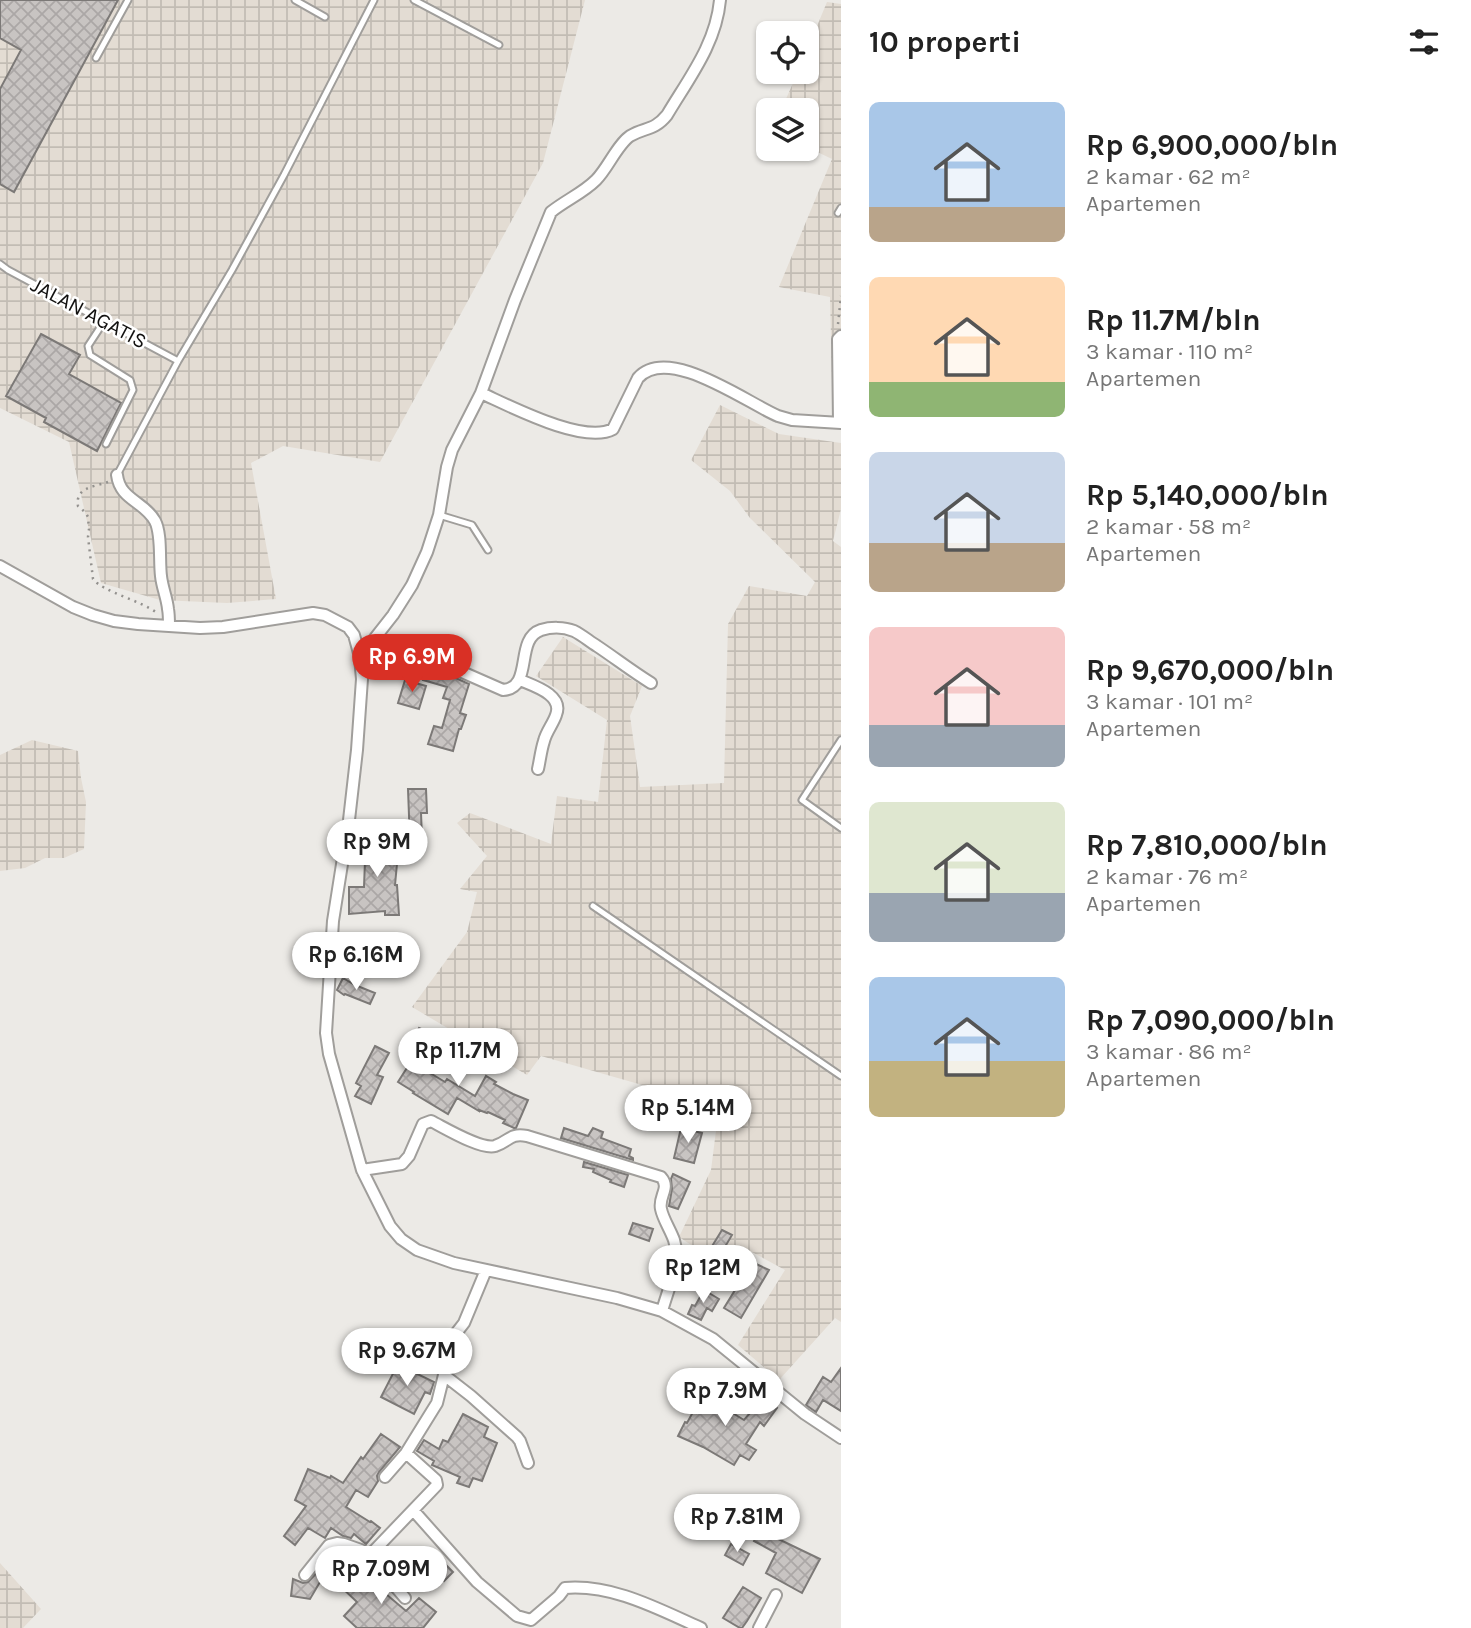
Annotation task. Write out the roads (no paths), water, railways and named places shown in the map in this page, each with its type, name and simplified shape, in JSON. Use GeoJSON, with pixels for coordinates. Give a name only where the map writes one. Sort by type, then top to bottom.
{"type":"FeatureCollection","features":[{"type":"Feature","properties":{"kind":"street"},"geometry":{"type":"LineString","coordinates":[[360,657],[393,615],[427,552],[439,516],[452,450],[481,393],[551,212],[588,188],[628,137],[653,127],[667,115],[709,45],[720,0]]}},
{"type":"Feature","properties":{"kind":"street"},"geometry":{"type":"LineString","coordinates":[[481,393],[570,429],[607,433],[618,421],[638,378],[644,372],[665,367],[695,373],[778,416],[840,423],[840,337]]}},
{"type":"Feature","properties":{"kind":"street"},"geometry":{"type":"LineString","coordinates":[[117,475],[122,491],[140,505],[156,523],[161,579],[168,609],[166,625]]}},
{"type":"Feature","properties":{"kind":"street"},"geometry":{"type":"LineString","coordinates":[[0,566],[73,607],[114,621],[200,628],[313,614],[324,615],[348,627],[354,635],[360,657],[361,702],[349,820],[333,921],[326,1033],[329,1054],[362,1170],[390,1226],[401,1239],[417,1250],[454,1263],[617,1298],[662,1311],[713,1339],[841,1438]]}},
{"type":"Feature","properties":{"kind":"street"},"geometry":{"type":"LineString","coordinates":[[371,643],[421,654],[503,690],[512,689],[520,680],[527,646],[534,634],[560,628],[576,632],[651,683]]}},
{"type":"Feature","properties":{"kind":"street"},"geometry":{"type":"LineString","coordinates":[[520,680],[545,692],[555,700],[558,709],[544,739],[538,769]]}},
{"type":"Feature","properties":{"kind":"street"},"geometry":{"type":"LineString","coordinates":[[362,1170],[402,1164],[409,1156],[423,1124],[431,1121],[482,1146],[496,1146],[516,1135],[527,1136],[661,1177],[666,1186],[660,1203],[661,1210],[674,1241],[676,1259],[662,1311]]}},
{"type":"Feature","properties":{"kind":"street"},"geometry":{"type":"LineString","coordinates":[[385,1477],[406,1453],[437,1403],[444,1375],[443,1350],[464,1323],[486,1270]]}},
{"type":"Feature","properties":{"kind":"street"},"geometry":{"type":"LineString","coordinates":[[444,1375],[517,1437],[528,1463]]}},
{"type":"Feature","properties":{"kind":"street"},"geometry":{"type":"LineString","coordinates":[[369,1556],[437,1485],[436,1480],[406,1453]]}},
{"type":"Feature","properties":{"kind":"street"},"geometry":{"type":"LineString","coordinates":[[413,1510],[477,1582],[517,1616],[531,1620],[565,1588],[582,1587],[634,1598],[701,1628]]}},
{"type":"Feature","properties":{"kind":"street"},"geometry":{"type":"LineString","coordinates":[[305,1575],[329,1545],[344,1544],[369,1556],[405,1598]]}},
{"type":"Feature","properties":{"kind":"street"},"geometry":{"type":"LineString","coordinates":[[759,1628],[776,1595]]}},
{"type":"Feature","properties":{"kind":"lane"},"geometry":{"type":"LineString","coordinates":[[96,58],[128,0]]}},
{"type":"Feature","properties":{"kind":"lane"},"geometry":{"type":"LineString","coordinates":[[295,0],[325,17]]}},
{"type":"Feature","properties":{"kind":"lane"},"geometry":{"type":"LineString","coordinates":[[117,475],[178,361],[284,175],[374,0]]}},
{"type":"Feature","properties":{"kind":"lane"},"geometry":{"type":"LineString","coordinates":[[414,0],[499,45]]}},
{"type":"Feature","properties":{"kind":"lane","name":"JALAN AGATIS"},"geometry":{"type":"LineString","coordinates":[[0,264],[178,361]]}},
{"type":"Feature","properties":{"kind":"lane"},"geometry":{"type":"LineString","coordinates":[[105,320],[88,351],[90,355],[130,380],[132,390],[106,444]]}},
{"type":"Feature","properties":{"kind":"lane"},"geometry":{"type":"LineString","coordinates":[[439,516],[472,525],[488,550]]}},
{"type":"Feature","properties":{"kind":"lane"},"geometry":{"type":"LineString","coordinates":[[841,740],[802,800],[841,828]]}},
{"type":"Feature","properties":{"kind":"lane"},"geometry":{"type":"LineString","coordinates":[[593,906],[841,1076]]}}]}
